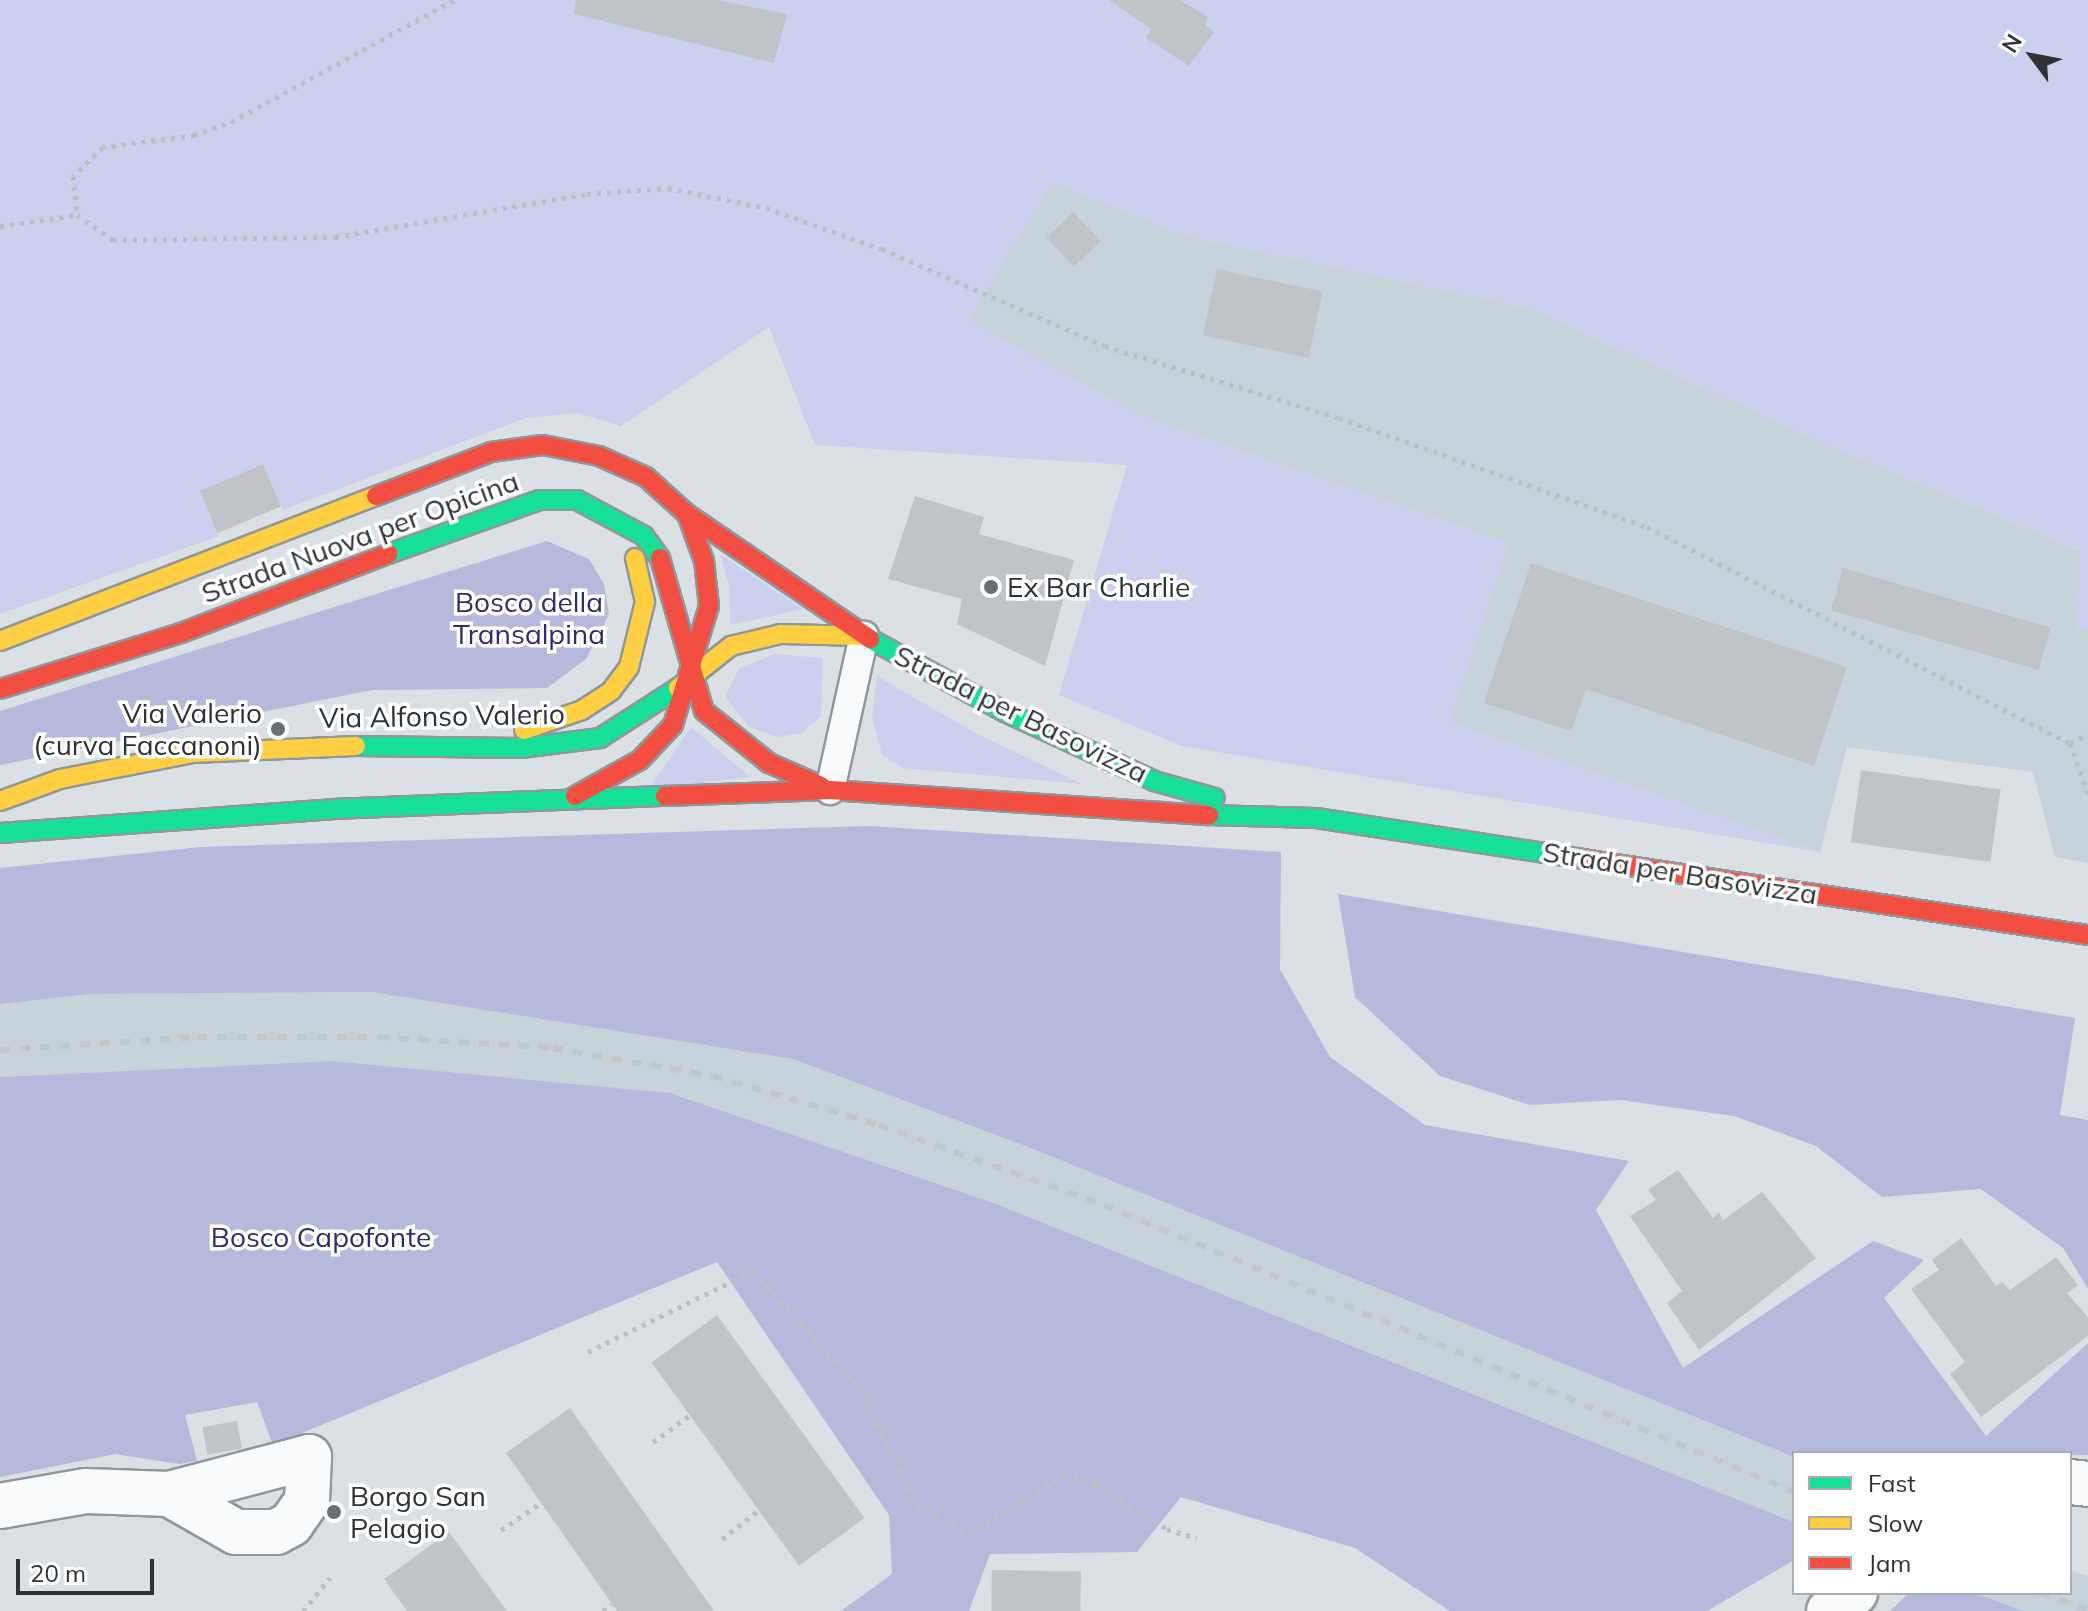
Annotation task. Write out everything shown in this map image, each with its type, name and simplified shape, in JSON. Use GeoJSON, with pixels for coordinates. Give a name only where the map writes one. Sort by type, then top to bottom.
{"type":"FeatureCollection","features":[{"type":"Feature","properties":{"kind":"main road","name":"Strada Nuova per Opicina"},"geometry":{"type":"LineString","coordinates":[[0,641],[491,452],[543,445],[599,456],[646,477],[687,514],[704,561],[709,606],[692,674]]}},
{"type":"Feature","properties":{"kind":"main road","name":"Strada Nuova per Opicina"},"geometry":{"type":"LineString","coordinates":[[0,689],[181,633],[540,500],[577,500],[644,536],[660,558],[692,674]]}},
{"type":"Feature","properties":{"kind":"main road","name":"Strada per Basovizza"},"geometry":{"type":"LineString","coordinates":[[687,514],[864,636],[1074,746],[1154,781],[1272,814],[2088,935]]}},
{"type":"Feature","properties":{"kind":"main road"},"geometry":{"type":"LineString","coordinates":[[411,743],[527,730],[582,710],[611,691],[641,638],[645,602],[622,522]]}},
{"type":"Feature","properties":{"kind":"main road","name":"Strada per Basovizza"},"geometry":{"type":"LineString","coordinates":[[830,790],[728,736],[704,711],[692,674],[731,646],[781,634],[864,636]]}},
{"type":"Feature","properties":{"kind":"main road","name":"Via Alfonso Valerio"},"geometry":{"type":"LineString","coordinates":[[0,801],[60,779],[193,753],[411,743],[521,748],[600,738],[650,711],[692,674]]}},
{"type":"Feature","properties":{"kind":"main road"},"geometry":{"type":"LineString","coordinates":[[0,833],[335,809],[566,801],[640,760],[673,725],[692,674]]}},
{"type":"Feature","properties":{"kind":"main road","name":"Strada per Basovizza"},"geometry":{"type":"LineString","coordinates":[[566,801],[830,790],[1137,813],[1272,814]]}},
{"type":"Feature","properties":{"kind":"street"},"geometry":{"type":"LineString","coordinates":[[0,1506],[86,1491],[169,1494]]}},
{"type":"Feature","properties":{"kind":"lane","name":"Strada per Basovizza"},"geometry":{"type":"LineString","coordinates":[[830,790],[864,636]]}},
{"type":"Feature","properties":{"kind":"path"},"geometry":{"type":"LineString","coordinates":[[77,215],[73,176],[103,147],[195,135],[235,120],[454,0]]}},
{"type":"Feature","properties":{"kind":"path"},"geometry":{"type":"LineString","coordinates":[[0,226],[77,215],[113,240],[335,237],[587,194],[668,188],[766,208],[882,249],[1105,346],[1339,418],[1647,527],[2070,743],[2088,794]]}},
{"type":"Feature","properties":{"kind":"path"},"geometry":{"type":"LineString","coordinates":[[2070,743],[2088,734]]}},
{"type":"Feature","properties":{"kind":"path"},"geometry":{"type":"LineString","coordinates":[[588,1352],[753,1271],[859,1388],[917,1505],[969,1534],[1065,1474],[1094,1484],[1167,1529],[1197,1538]]}},
{"type":"Feature","properties":{"kind":"path"},"geometry":{"type":"LineString","coordinates":[[653,1442],[690,1415]]}},
{"type":"Feature","properties":{"kind":"path"},"geometry":{"type":"LineString","coordinates":[[501,1530],[541,1503]]}},
{"type":"Feature","properties":{"kind":"path"},"geometry":{"type":"LineString","coordinates":[[722,1539],[759,1510]]}},
{"type":"Feature","properties":{"kind":"path"},"geometry":{"type":"LineString","coordinates":[[303,1611],[330,1578]]}},
{"type":"Feature","properties":{"kind":"path"},"geometry":{"type":"LineString","coordinates":[[603,1611],[612,1604]]}},
{"type":"Feature","properties":{"kind":"shaded area"},"geometry":{"type":"Polygon","coordinates":[[[0,0],[2088,0],[2088,629],[2077,630],[2080,549],[1840,450],[1530,308],[1187,236],[1052,182],[969,320],[1141,416],[1508,543],[1449,722],[1820,852],[1182,746],[1059,695],[1127,465],[815,445],[769,327],[621,426],[578,413],[526,418],[283,510],[263,464],[199,491],[219,536],[0,614],[0,0]]]}},
{"type":"Feature","properties":{"kind":"shaded area"},"geometry":{"type":"Polygon","coordinates":[[[1052,182],[1187,236],[1530,308],[1840,450],[2081,550],[2077,629],[2088,629],[2088,863],[2055,857],[2033,772],[1847,747],[1820,852],[1449,722],[1508,543],[1141,416],[968,320],[1052,182]]]}},
{"type":"Feature","properties":{"kind":"shaded area"},"geometry":{"type":"Polygon","coordinates":[[[720,554],[803,609],[730,625],[729,585],[720,554]]]}},
{"type":"Feature","properties":{"kind":"shaded area"},"geometry":{"type":"Polygon","coordinates":[[[774,654],[823,658],[821,716],[802,733],[778,737],[749,727],[725,696],[739,669],[774,654]]]}},
{"type":"Feature","properties":{"kind":"shaded area"},"geometry":{"type":"Polygon","coordinates":[[[877,676],[977,734],[1082,784],[903,768],[882,755],[872,717],[877,676]]]}},
{"type":"Feature","properties":{"kind":"shaded area"},"geometry":{"type":"Polygon","coordinates":[[[691,727],[750,777],[649,789],[691,727]]]}},
{"type":"Feature","properties":{"kind":"shaded area"},"geometry":{"type":"Polygon","coordinates":[[[372,992],[793,1059],[1023,1145],[1792,1456],[1792,1521],[991,1202],[670,1093],[332,1061],[0,1077],[0,1004],[90,994],[372,992]]]}},
{"type":"Feature","properties":{"kind":"shaded area"},"geometry":{"type":"Polygon","coordinates":[[[2072,1570],[2088,1577],[2088,1611],[2023,1611],[1980,1595],[2072,1595],[2072,1570]]]}},
{"type":"Feature","properties":{"kind":"green space","name":"Bosco della Transalpina"},"geometry":{"type":"Polygon","coordinates":[[[547,541],[589,559],[604,584],[609,614],[586,659],[547,688],[372,690],[0,765],[0,711],[547,541]]]}},
{"type":"Feature","properties":{"kind":"green space"},"geometry":{"type":"Polygon","coordinates":[[[869,826],[1281,852],[1280,969],[1330,1057],[1425,1125],[1629,1161],[1596,1210],[1683,1368],[1873,1241],[1924,1260],[1884,1298],[1986,1436],[2088,1343],[2088,1455],[2072,1455],[2072,1451],[1792,1451],[1792,1456],[1023,1145],[793,1059],[372,992],[90,994],[0,1004],[0,868],[201,847],[869,826]]]}},
{"type":"Feature","properties":{"kind":"green space"},"geometry":{"type":"Polygon","coordinates":[[[1338,894],[2075,1018],[2060,1115],[2088,1120],[2088,1289],[2063,1248],[1981,1189],[1882,1197],[1816,1146],[1734,1116],[1620,1100],[1530,1105],[1440,1076],[1355,997],[1338,894]]]}},
{"type":"Feature","properties":{"kind":"green space","name":"Bosco Capofonte"},"geometry":{"type":"Polygon","coordinates":[[[332,1061],[670,1093],[991,1202],[1792,1521],[1792,1561],[1707,1611],[1450,1611],[1355,1548],[1181,1497],[1137,1552],[990,1554],[969,1611],[841,1611],[892,1574],[889,1515],[717,1262],[273,1445],[257,1402],[185,1415],[197,1461],[179,1464],[115,1454],[0,1477],[0,1077],[332,1061]]]}},
{"type":"Feature","properties":{"kind":"green space"},"geometry":{"type":"Polygon","coordinates":[[[1907,1595],[1980,1595],[2023,1611],[1890,1611],[1907,1595]]]}},
{"type":"Feature","properties":{"kind":"building"},"geometry":{"type":"Polygon","coordinates":[[[576,0],[717,0],[787,14],[774,63],[574,14],[576,0]]]}},
{"type":"Feature","properties":{"kind":"building"},"geometry":{"type":"Polygon","coordinates":[[[1109,0],[1180,0],[1208,17],[1205,24],[1214,32],[1189,66],[1146,38],[1151,29],[1109,0]]]}},
{"type":"Feature","properties":{"kind":"building"},"geometry":{"type":"Polygon","coordinates":[[[1073,212],[1101,241],[1074,266],[1046,238],[1073,212]]]}},
{"type":"Feature","properties":{"kind":"building"},"geometry":{"type":"Polygon","coordinates":[[[1217,269],[1323,291],[1309,358],[1203,336],[1217,269]]]}},
{"type":"Feature","properties":{"kind":"building"},"geometry":{"type":"Polygon","coordinates":[[[263,464],[281,506],[217,533],[199,491],[263,464]]]}},
{"type":"Feature","properties":{"kind":"building","name":"Ex Bar Charlie"},"geometry":{"type":"Polygon","coordinates":[[[915,496],[984,517],[979,534],[1074,560],[1045,666],[957,624],[962,599],[888,579],[915,496]]]}},
{"type":"Feature","properties":{"kind":"building"},"geometry":{"type":"Polygon","coordinates":[[[1531,563],[1847,667],[1814,766],[1586,689],[1571,731],[1484,703],[1531,563]]]}},
{"type":"Feature","properties":{"kind":"building"},"geometry":{"type":"Polygon","coordinates":[[[1843,568],[2051,628],[2039,670],[1831,610],[1843,568]]]}},
{"type":"Feature","properties":{"kind":"building"},"geometry":{"type":"Polygon","coordinates":[[[1861,770],[2001,790],[1990,862],[1851,842],[1861,770]]]}},
{"type":"Feature","properties":{"kind":"building"},"geometry":{"type":"Polygon","coordinates":[[[1678,1170],[1713,1218],[1719,1212],[1723,1220],[1762,1192],[1816,1258],[1699,1350],[1667,1303],[1682,1291],[1630,1216],[1656,1200],[1648,1190],[1678,1170]]]}},
{"type":"Feature","properties":{"kind":"building"},"geometry":{"type":"Polygon","coordinates":[[[1961,1238],[1996,1286],[2002,1282],[2010,1290],[2056,1257],[2078,1285],[2067,1293],[2088,1317],[2088,1336],[1981,1417],[1950,1374],[1965,1362],[1911,1289],[1939,1270],[1932,1260],[1961,1238]]]}},
{"type":"Feature","properties":{"kind":"building"},"geometry":{"type":"Polygon","coordinates":[[[717,1315],[865,1518],[799,1566],[651,1363],[717,1315]]]}},
{"type":"Feature","properties":{"kind":"building"},"geometry":{"type":"Polygon","coordinates":[[[570,1408],[714,1611],[617,1611],[506,1453],[570,1408]]]}},
{"type":"Feature","properties":{"kind":"building"},"geometry":{"type":"Polygon","coordinates":[[[237,1421],[242,1449],[207,1455],[203,1427],[237,1421]]]}},
{"type":"Feature","properties":{"kind":"building"},"geometry":{"type":"Polygon","coordinates":[[[449,1532],[507,1611],[407,1611],[384,1579],[449,1532]]]}},
{"type":"Feature","properties":{"kind":"building"},"geometry":{"type":"Polygon","coordinates":[[[992,1570],[1081,1572],[1080,1611],[991,1611],[992,1570]]]}},
{"type":"Feature","properties":{"kind":"railway"},"geometry":{"type":"LineString","coordinates":[[0,1050],[197,1037],[379,1037],[553,1048],[713,1076],[879,1125],[1104,1205],[1792,1491]]}},
{"type":"Feature","properties":{"kind":"railway"},"geometry":{"type":"LineString","coordinates":[[2046,1595],[2088,1610]]}},
{"type":"Feature","properties":{"kind":"traffic: fast"},"geometry":{"type":"LineString","coordinates":[[388,554],[540,500],[577,500],[644,536],[660,558]]}},
{"type":"Feature","properties":{"kind":"traffic: fast"},"geometry":{"type":"LineString","coordinates":[[870,639],[1005,712],[1154,781],[1215,798]]}},
{"type":"Feature","properties":{"kind":"traffic: fast"},"geometry":{"type":"LineString","coordinates":[[356,746],[521,748],[600,738],[678,688]]}},
{"type":"Feature","properties":{"kind":"traffic: fast"},"geometry":{"type":"LineString","coordinates":[[0,833],[335,809],[665,796]]}},
{"type":"Feature","properties":{"kind":"traffic: fast"},"geometry":{"type":"LineString","coordinates":[[1209,815],[1316,818],[1583,859]]}},
{"type":"Feature","properties":{"kind":"traffic: slow"},"geometry":{"type":"LineString","coordinates":[[0,641],[376,496]]}},
{"type":"Feature","properties":{"kind":"traffic: slow"},"geometry":{"type":"LineString","coordinates":[[524,730],[582,710],[611,691],[629,667],[645,602],[635,558]]}},
{"type":"Feature","properties":{"kind":"traffic: slow"},"geometry":{"type":"LineString","coordinates":[[678,688],[731,646],[781,634],[864,636]]}},
{"type":"Feature","properties":{"kind":"traffic: slow"},"geometry":{"type":"LineString","coordinates":[[0,801],[60,779],[193,753],[356,746]]}},
{"type":"Feature","properties":{"kind":"traffic: jam"},"geometry":{"type":"LineString","coordinates":[[376,496],[491,452],[543,445],[599,456],[646,477],[687,514],[870,639]]}},
{"type":"Feature","properties":{"kind":"traffic: jam"},"geometry":{"type":"LineString","coordinates":[[575,796],[640,760],[673,725],[709,606],[704,561],[687,514]]}},
{"type":"Feature","properties":{"kind":"traffic: jam"},"geometry":{"type":"LineString","coordinates":[[0,689],[181,633],[388,554]]}},
{"type":"Feature","properties":{"kind":"traffic: jam"},"geometry":{"type":"LineString","coordinates":[[660,558],[704,711],[769,763],[821,786]]}},
{"type":"Feature","properties":{"kind":"traffic: jam"},"geometry":{"type":"LineString","coordinates":[[665,796],[830,790],[1209,815]]}},
{"type":"Feature","properties":{"kind":"traffic: jam"},"geometry":{"type":"LineString","coordinates":[[1583,859],[2088,935]]}},
{"type":"Feature","properties":{"kind":"place","name":"Ex Bar Charlie"},"geometry":{"type":"Point","coordinates":[991,587]}},
{"type":"Feature","properties":{"kind":"place","name":"Via Valerio (curva Faccanoni)"},"geometry":{"type":"Point","coordinates":[278,729]}},
{"type":"Feature","properties":{"kind":"place","name":"Borgo San Pelagio"},"geometry":{"type":"Point","coordinates":[334,1512]}}]}
